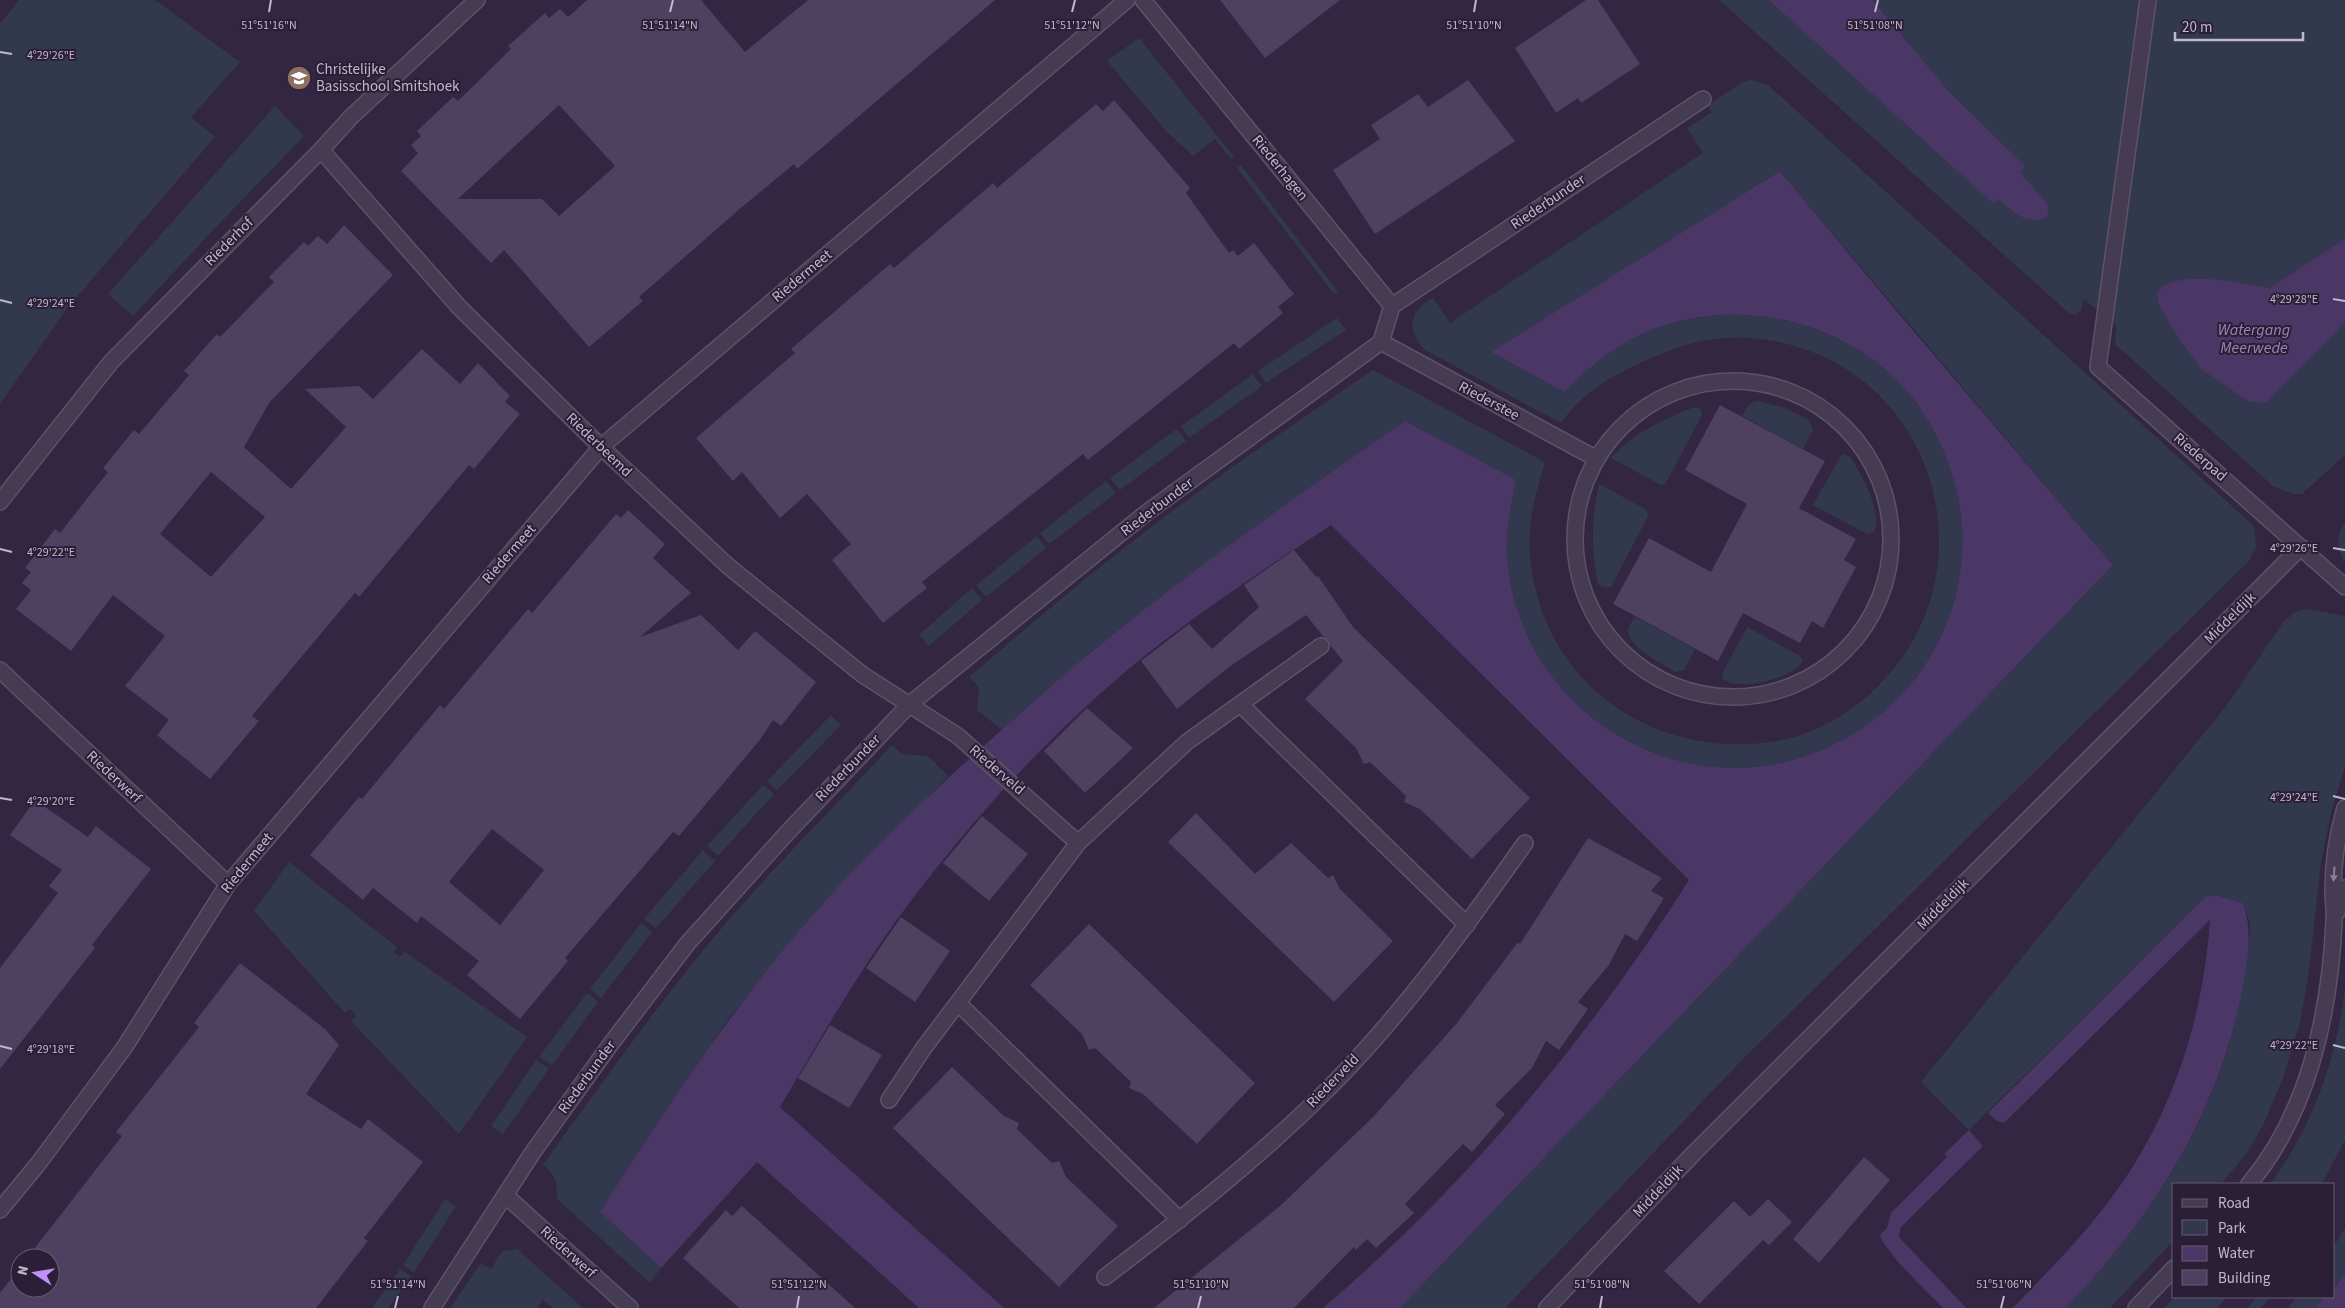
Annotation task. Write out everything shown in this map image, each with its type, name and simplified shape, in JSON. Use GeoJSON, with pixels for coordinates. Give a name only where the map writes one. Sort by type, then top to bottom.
{"type":"FeatureCollection","features":[{"type":"Feature","properties":{"kind":"street","name":"Riederhof"},"geometry":{"type":"LineString","coordinates":[[0,502],[111,362],[321,150],[352,116],[477,0]]}},
{"type":"Feature","properties":{"kind":"street","name":"Riedermeet"},"geometry":{"type":"LineString","coordinates":[[0,1210],[38,1164],[124,1048],[228,884],[601,447],[1127,0]]}},
{"type":"Feature","properties":{"kind":"street","name":"Riederhagen"},"geometry":{"type":"LineString","coordinates":[[1143,0],[1392,306]]}},
{"type":"Feature","properties":{"kind":"street","name":"Riederpad"},"geometry":{"type":"LineString","coordinates":[[2148,0],[2098,367],[2301,547]]}},
{"type":"Feature","properties":{"kind":"street","name":"Riederbunder"},"geometry":{"type":"LineString","coordinates":[[1392,306],[1703,99]]}},
{"type":"Feature","properties":{"kind":"street","name":"Riederbeemd"},"geometry":{"type":"LineString","coordinates":[[321,150],[460,307],[601,447],[728,566],[863,675],[910,704]]}},
{"type":"Feature","properties":{"kind":"street"},"geometry":{"type":"LineString","coordinates":[[1382,342],[1392,306]]}},
{"type":"Feature","properties":{"kind":"street","name":"Riederbunder"},"geometry":{"type":"LineString","coordinates":[[432,1308],[533,1152],[588,1075],[687,944],[786,834],[910,704],[1146,513],[1382,342]]}},
{"type":"Feature","properties":{"kind":"street","name":"Riederstee"},"geometry":{"type":"LineString","coordinates":[[1382,342],[1597,459]]}},
{"type":"Feature","properties":{"kind":"street"},"geometry":{"type":"LineString","coordinates":[[1739,381],[1767,385],[1819,406],[1841,424],[1860,445],[1875,469],[1885,496],[1890,524],[1891,552],[1886,579],[1876,606],[1862,631],[1844,652],[1822,670],[1798,684],[1770,693],[1743,697],[1715,697],[1696,693],[1661,680],[1637,665],[1616,646],[1599,623],[1587,598],[1578,569],[1575,543],[1577,516],[1584,486],[1597,459],[1614,436],[1634,416],[1658,401],[1684,389],[1711,383],[1739,381]]}},
{"type":"Feature","properties":{"kind":"street"},"geometry":{"type":"LineString","coordinates":[[2301,547],[2345,587]]}},
{"type":"Feature","properties":{"kind":"street","name":"Middeldijk"},"geometry":{"type":"LineString","coordinates":[[1547,1308],[1694,1152],[2301,547]]}},
{"type":"Feature","properties":{"kind":"street"},"geometry":{"type":"LineString","coordinates":[[889,1100],[958,1003],[1078,843],[1187,742],[1321,646]]}},
{"type":"Feature","properties":{"kind":"street","name":"Riederwerf"},"geometry":{"type":"LineString","coordinates":[[0,670],[228,884]]}},
{"type":"Feature","properties":{"kind":"street","name":"Riederveld"},"geometry":{"type":"LineString","coordinates":[[910,704],[958,736],[1078,843]]}},
{"type":"Feature","properties":{"kind":"street"},"geometry":{"type":"LineString","coordinates":[[1240,704],[1467,925]]}},
{"type":"Feature","properties":{"kind":"street"},"geometry":{"type":"LineString","coordinates":[[2250,1183],[2272,1154],[2298,1104],[2305,1084],[2326,998],[2334,920],[2335,860],[2345,808]]}},
{"type":"Feature","properties":{"kind":"street","name":"Riederveld"},"geometry":{"type":"LineString","coordinates":[[1105,1276],[1180,1220],[1252,1161],[1331,1085],[1408,999],[1467,925],[1525,843]]}},
{"type":"Feature","properties":{"kind":"street"},"geometry":{"type":"LineString","coordinates":[[2334,920],[2345,888]]}},
{"type":"Feature","properties":{"kind":"street"},"geometry":{"type":"LineString","coordinates":[[958,1003],[1180,1220]]}},
{"type":"Feature","properties":{"kind":"street","name":"Riederwerf"},"geometry":{"type":"LineString","coordinates":[[506,1196],[630,1308]]}},
{"type":"Feature","properties":{"kind":"street"},"geometry":{"type":"LineString","coordinates":[[2136,1308],[2172,1270]]}},
{"type":"Feature","properties":{"kind":"green space"},"geometry":{"type":"Polygon","coordinates":[[[19,0],[155,0],[240,62],[191,117],[215,137],[68,307],[0,404],[0,24],[19,0]]]}},
{"type":"Feature","properties":{"kind":"green space"},"geometry":{"type":"Polygon","coordinates":[[[1719,0],[2345,0],[2345,455],[2302,494],[2293,494],[2273,486],[2115,344],[2116,326],[2084,299],[2081,310],[2075,315],[2069,313],[1719,0]]]}},
{"type":"Feature","properties":{"kind":"green space"},"geometry":{"type":"Polygon","coordinates":[[[1139,38],[1234,157],[1231,159],[1215,139],[1193,156],[1167,132],[1107,61],[1139,38]]]}},
{"type":"Feature","properties":{"kind":"green space"},"geometry":{"type":"Polygon","coordinates":[[[1751,80],[1768,85],[2254,526],[2256,548],[2248,562],[1743,1059],[1505,1308],[1400,1308],[2113,565],[1780,171],[1491,352],[1564,392],[1596,363],[1632,339],[1667,325],[1705,317],[1743,315],[1781,320],[1818,330],[1853,346],[1884,368],[1919,406],[1943,449],[1960,505],[1962,525],[1961,567],[1952,608],[1945,627],[1926,663],[1903,693],[1860,730],[1826,748],[1772,765],[1717,767],[1664,757],[1616,734],[1574,701],[1540,659],[1517,609],[1507,553],[1508,525],[1515,480],[1405,421],[1183,580],[1094,649],[1002,730],[977,710],[979,687],[969,677],[1039,617],[1159,521],[1238,463],[1373,370],[1545,462],[1531,519],[1529,542],[1538,599],[1554,638],[1578,673],[1608,701],[1643,723],[1683,737],[1725,744],[1770,742],[1799,736],[1839,717],[1863,700],[1874,690],[1910,646],[1931,596],[1939,544],[1933,492],[1915,444],[1885,401],[1843,367],[1791,345],[1761,339],[1717,339],[1688,344],[1674,349],[1612,377],[1584,397],[1561,423],[1427,351],[1420,345],[1413,330],[1415,315],[1425,303],[1433,298],[1450,323],[1703,153],[1687,128],[1712,112],[1708,106],[1742,82],[1751,80]]]}},
{"type":"Feature","properties":{"kind":"green space"},"geometry":{"type":"Polygon","coordinates":[[[275,106],[304,136],[133,316],[108,294],[275,106]]]}},
{"type":"Feature","properties":{"kind":"green space"},"geometry":{"type":"Polygon","coordinates":[[[1241,165],[1338,292],[1334,294],[1237,168],[1241,165]]]}},
{"type":"Feature","properties":{"kind":"green space"},"geometry":{"type":"Polygon","coordinates":[[[1337,318],[1346,330],[1266,383],[1258,371],[1337,318]]]}},
{"type":"Feature","properties":{"kind":"green space"},"geometry":{"type":"Polygon","coordinates":[[[1253,374],[1262,386],[1189,438],[1181,426],[1253,374]]]}},
{"type":"Feature","properties":{"kind":"green space"},"geometry":{"type":"Polygon","coordinates":[[[1757,401],[1785,408],[1809,420],[1813,430],[1803,449],[1742,416],[1749,404],[1757,401]]]}},
{"type":"Feature","properties":{"kind":"green space"},"geometry":{"type":"Polygon","coordinates":[[[1694,407],[1701,409],[1702,415],[1666,483],[1661,485],[1611,458],[1639,434],[1694,407]]]}},
{"type":"Feature","properties":{"kind":"green space"},"geometry":{"type":"Polygon","coordinates":[[[1177,429],[1186,441],[1120,490],[1110,478],[1177,429]]]}},
{"type":"Feature","properties":{"kind":"green space"},"geometry":{"type":"Polygon","coordinates":[[[1842,454],[1849,456],[1865,482],[1876,514],[1874,532],[1867,534],[1813,505],[1842,454]]]}},
{"type":"Feature","properties":{"kind":"green space"},"geometry":{"type":"Polygon","coordinates":[[[1106,481],[1116,493],[1049,544],[1040,533],[1106,481]]]}},
{"type":"Feature","properties":{"kind":"green space"},"geometry":{"type":"Polygon","coordinates":[[[1599,484],[1647,510],[1648,516],[1611,587],[1603,587],[1598,584],[1595,571],[1593,522],[1599,484]]]}},
{"type":"Feature","properties":{"kind":"green space"},"geometry":{"type":"Polygon","coordinates":[[[2345,523],[2345,562],[2340,553],[2338,537],[2345,523]]]}},
{"type":"Feature","properties":{"kind":"green space"},"geometry":{"type":"Polygon","coordinates":[[[1037,536],[1046,548],[986,597],[976,585],[1037,536]]]}},
{"type":"Feature","properties":{"kind":"green space"},"geometry":{"type":"Polygon","coordinates":[[[972,588],[982,600],[929,646],[919,635],[972,588]]]}},
{"type":"Feature","properties":{"kind":"green space"},"geometry":{"type":"Polygon","coordinates":[[[2306,609],[2345,616],[2345,767],[2331,812],[2321,863],[2309,970],[2300,1023],[2283,1078],[2263,1125],[2247,1153],[2222,1183],[2172,1183],[2172,1242],[2110,1308],[2066,1308],[2128,1235],[2156,1196],[2181,1156],[2203,1114],[2221,1070],[2234,1025],[2243,978],[2250,938],[2250,922],[2243,903],[2215,895],[2205,897],[1969,1130],[1921,1082],[2227,705],[2284,621],[2297,611],[2306,609]]]}},
{"type":"Feature","properties":{"kind":"green space"},"geometry":{"type":"Polygon","coordinates":[[[1635,617],[1695,649],[1684,670],[1676,672],[1663,665],[1647,655],[1634,643],[1628,631],[1629,625],[1635,617]]]}},
{"type":"Feature","properties":{"kind":"green space"},"geometry":{"type":"Polygon","coordinates":[[[1747,627],[1800,656],[1803,661],[1789,673],[1778,678],[1753,684],[1731,683],[1723,679],[1722,674],[1747,627]]]}},
{"type":"Feature","properties":{"kind":"green space"},"geometry":{"type":"Polygon","coordinates":[[[831,715],[841,725],[777,790],[767,781],[831,715]]]}},
{"type":"Feature","properties":{"kind":"green space"},"geometry":{"type":"Polygon","coordinates":[[[892,745],[902,754],[928,756],[948,776],[813,915],[729,1018],[600,1212],[661,1268],[650,1283],[557,1199],[554,1176],[543,1165],[638,1034],[720,930],[768,876],[892,745]]]}},
{"type":"Feature","properties":{"kind":"green space"},"geometry":{"type":"Polygon","coordinates":[[[763,785],[774,794],[718,856],[707,846],[763,785]]]}},
{"type":"Feature","properties":{"kind":"green space"},"geometry":{"type":"Polygon","coordinates":[[[703,850],[715,861],[656,928],[644,919],[703,850]]]}},
{"type":"Feature","properties":{"kind":"green space"},"geometry":{"type":"Polygon","coordinates":[[[289,862],[397,947],[393,952],[400,957],[405,952],[527,1037],[459,1134],[351,1021],[356,1016],[350,1009],[345,1013],[254,911],[289,862]]]}},
{"type":"Feature","properties":{"kind":"green space"},"geometry":{"type":"Polygon","coordinates":[[[641,923],[652,932],[601,998],[590,989],[641,923]]]}},
{"type":"Feature","properties":{"kind":"green space"},"geometry":{"type":"Polygon","coordinates":[[[2345,987],[2345,1140],[2323,1183],[2271,1183],[2298,1140],[2321,1090],[2336,1039],[2345,987]]]}},
{"type":"Feature","properties":{"kind":"green space"},"geometry":{"type":"Polygon","coordinates":[[[587,993],[598,1002],[552,1065],[539,1057],[587,993]]]}},
{"type":"Feature","properties":{"kind":"green space"},"geometry":{"type":"Polygon","coordinates":[[[536,1060],[549,1069],[503,1134],[491,1126],[536,1060]]]}},
{"type":"Feature","properties":{"kind":"green space"},"geometry":{"type":"Polygon","coordinates":[[[445,1199],[456,1206],[414,1272],[403,1265],[445,1199]]]}},
{"type":"Feature","properties":{"kind":"green space"},"geometry":{"type":"Polygon","coordinates":[[[2345,1228],[2345,1275],[2335,1287],[2335,1244],[2345,1228]]]}},
{"type":"Feature","properties":{"kind":"green space"},"geometry":{"type":"Polygon","coordinates":[[[517,1249],[583,1308],[553,1308],[543,1300],[537,1308],[450,1308],[481,1263],[491,1269],[502,1251],[517,1249]]]}},
{"type":"Feature","properties":{"kind":"green space"},"geometry":{"type":"Polygon","coordinates":[[[400,1269],[411,1276],[388,1308],[372,1308],[400,1269]]]}},
{"type":"Feature","properties":{"kind":"green space"},"geometry":{"type":"Polygon","coordinates":[[[2174,1298],[2226,1298],[2217,1308],[2164,1308],[2174,1298]]]}},
{"type":"Feature","properties":{"kind":"green space"},"geometry":{"type":"Polygon","coordinates":[[[2256,1298],[2270,1298],[2261,1308],[2247,1308],[2256,1298]]]}},
{"type":"Feature","properties":{"kind":"green space"},"geometry":{"type":"Polygon","coordinates":[[[2296,1298],[2324,1298],[2315,1308],[2288,1308],[2296,1298]]]}},
{"type":"Feature","properties":{"kind":"water"},"geometry":{"type":"Polygon","coordinates":[[[1769,0],[1872,0],[1950,93],[2025,166],[2020,173],[2047,203],[2048,216],[2034,220],[2027,219],[2015,213],[1998,199],[1994,204],[1769,0]]]}},
{"type":"Feature","properties":{"kind":"water"},"geometry":{"type":"Polygon","coordinates":[[[1780,171],[2113,565],[1400,1308],[1323,1308],[1427,1212],[1522,1108],[1609,997],[1689,880],[1331,525],[1218,601],[1136,663],[1081,711],[1025,766],[972,825],[899,917],[852,987],[780,1107],[1004,1308],[919,1308],[757,1162],[661,1268],[600,1212],[675,1097],[727,1022],[783,950],[835,890],[882,841],[955,772],[1061,677],[1133,618],[1287,504],[1405,421],[1516,480],[1509,516],[1507,553],[1517,609],[1540,659],[1574,701],[1616,734],[1664,757],[1717,767],[1772,765],[1826,748],[1860,730],[1890,706],[1903,693],[1926,663],[1945,627],[1952,608],[1961,567],[1962,525],[1955,485],[1943,449],[1932,427],[1911,396],[1884,369],[1853,347],[1818,330],[1781,320],[1743,315],[1705,316],[1667,324],[1632,339],[1596,363],[1564,392],[1491,352],[1780,171]]]}},
{"type":"Feature","properties":{"kind":"water","name":"Watergang Meerwede"},"geometry":{"type":"Polygon","coordinates":[[[2345,239],[2345,322],[2269,400],[2263,403],[2248,401],[2200,368],[2170,325],[2158,302],[2158,291],[2168,284],[2181,280],[2212,279],[2270,288],[2345,239]]]}},
{"type":"Feature","properties":{"kind":"water"},"geometry":{"type":"Polygon","coordinates":[[[2215,895],[2243,903],[2248,924],[2249,944],[2243,985],[2232,1032],[2218,1076],[2200,1119],[2179,1160],[2155,1199],[2098,1273],[2066,1308],[2013,1308],[2092,1223],[2125,1178],[2146,1145],[2178,1074],[2190,1036],[2206,959],[2210,920],[2004,1123],[1997,1121],[1988,1113],[2205,897],[2215,895]]]}},
{"type":"Feature","properties":{"kind":"water"},"geometry":{"type":"Polygon","coordinates":[[[1969,1130],[1983,1146],[1901,1227],[1899,1236],[1966,1308],[1943,1308],[1898,1262],[1880,1235],[1887,1228],[1891,1213],[1947,1157],[1944,1154],[1969,1130]]]}},
{"type":"Feature","properties":{"kind":"water"},"geometry":{"type":"Polygon","coordinates":[[[2345,1275],[2345,1308],[2315,1308],[2324,1298],[2335,1298],[2335,1287],[2345,1275]]]}},
{"type":"Feature","properties":{"kind":"building"},"geometry":{"type":"Polygon","coordinates":[[[587,0],[701,0],[745,52],[808,0],[995,0],[797,169],[794,164],[742,207],[639,297],[643,301],[589,347],[504,250],[491,263],[401,171],[418,153],[411,145],[421,136],[417,131],[453,97],[458,101],[511,49],[508,46],[545,13],[549,18],[560,9],[568,17],[587,0]],[[559,105],[458,199],[542,199],[559,216],[615,166],[559,105]]]}},
{"type":"Feature","properties":{"kind":"building"},"geometry":{"type":"Polygon","coordinates":[[[1220,0],[1340,0],[1265,58],[1220,0]]]}},
{"type":"Feature","properties":{"kind":"building"},"geometry":{"type":"Polygon","coordinates":[[[1586,0],[1598,0],[1640,64],[1581,103],[1578,98],[1556,113],[1515,48],[1586,0]]]}},
{"type":"Feature","properties":{"kind":"building"},"geometry":{"type":"Polygon","coordinates":[[[1468,80],[1515,141],[1375,234],[1333,170],[1380,139],[1371,125],[1418,94],[1428,107],[1468,80]]]}},
{"type":"Feature","properties":{"kind":"building"},"geometry":{"type":"Polygon","coordinates":[[[1114,100],[1190,188],[1186,193],[1229,253],[1233,250],[1238,256],[1254,243],[1294,294],[1278,307],[1283,313],[1239,349],[1234,343],[1088,460],[1083,454],[922,582],[927,588],[883,623],[832,560],[851,544],[807,494],[780,518],[742,472],[733,481],[696,438],[795,353],[791,349],[890,264],[894,268],[993,183],[997,188],[1096,104],[1103,111],[1114,100]]]}},
{"type":"Feature","properties":{"kind":"building"},"geometry":{"type":"Polygon","coordinates":[[[344,225],[393,275],[269,403],[244,447],[291,489],[346,427],[305,389],[359,386],[373,399],[422,349],[460,384],[478,363],[510,396],[505,402],[520,414],[474,469],[469,465],[359,597],[355,593],[252,716],[259,721],[210,779],[157,735],[169,720],[125,686],[165,636],[113,595],[71,651],[16,609],[31,590],[22,583],[31,572],[25,568],[55,529],[60,533],[108,472],[103,468],[134,430],[139,434],[189,375],[184,371],[217,334],[220,337],[274,282],[269,277],[304,242],[308,246],[318,236],[327,244],[344,225]],[[211,472],[160,534],[211,577],[265,517],[211,472]]]}},
{"type":"Feature","properties":{"kind":"building"},"geometry":{"type":"Polygon","coordinates":[[[1720,405],[1825,461],[1799,508],[1856,539],[1844,560],[1856,567],[1823,628],[1812,621],[1800,643],[1743,613],[1718,661],[1613,604],[1649,538],[1711,572],[1747,504],[1685,470],[1720,405]]]}},
{"type":"Feature","properties":{"kind":"building"},"geometry":{"type":"Polygon","coordinates":[[[628,510],[665,544],[653,558],[691,593],[640,637],[701,615],[738,650],[755,631],[816,682],[781,726],[773,720],[759,741],[679,836],[673,832],[565,958],[568,961],[520,1019],[467,975],[479,961],[421,916],[417,923],[373,888],[363,900],[310,855],[359,797],[362,799],[440,705],[444,709],[528,609],[532,613],[616,514],[621,518],[628,510]],[[492,829],[449,882],[500,925],[544,870],[492,829]]]}},
{"type":"Feature","properties":{"kind":"building"},"geometry":{"type":"Polygon","coordinates":[[[1294,550],[1316,577],[1318,576],[1353,627],[1530,798],[1472,859],[1420,809],[1404,802],[1406,796],[1370,762],[1364,764],[1356,748],[1305,699],[1343,661],[1306,615],[1229,667],[1177,709],[1141,661],[1189,624],[1212,649],[1259,607],[1244,585],[1294,550]]]}},
{"type":"Feature","properties":{"kind":"building"},"geometry":{"type":"Polygon","coordinates":[[[1087,708],[1133,748],[1085,793],[1044,751],[1087,708]]]}},
{"type":"Feature","properties":{"kind":"building"},"geometry":{"type":"Polygon","coordinates":[[[35,800],[88,837],[96,826],[151,869],[92,945],[95,948],[0,1069],[0,968],[58,893],[49,886],[62,870],[10,835],[35,800]]]}},
{"type":"Feature","properties":{"kind":"building"},"geometry":{"type":"Polygon","coordinates":[[[1196,813],[1255,874],[1291,843],[1328,878],[1333,875],[1340,889],[1393,941],[1334,1002],[1168,842],[1196,813]]]}},
{"type":"Feature","properties":{"kind":"building"},"geometry":{"type":"Polygon","coordinates":[[[982,816],[1028,854],[989,901],[943,863],[982,816]]]}},
{"type":"Feature","properties":{"kind":"building"},"geometry":{"type":"Polygon","coordinates":[[[1588,838],[1662,878],[1651,891],[1664,898],[1637,941],[1625,934],[1609,965],[1578,1002],[1588,1009],[1559,1050],[1546,1041],[1532,1068],[1495,1105],[1505,1114],[1472,1152],[1463,1144],[1405,1204],[1414,1213],[1376,1248],[1367,1239],[1356,1250],[1354,1247],[1294,1308],[1154,1308],[1280,1206],[1373,1117],[1457,1023],[1518,942],[1520,944],[1588,838]]]}},
{"type":"Feature","properties":{"kind":"building"},"geometry":{"type":"Polygon","coordinates":[[[901,917],[950,951],[915,1002],[866,968],[901,917]]]}},
{"type":"Feature","properties":{"kind":"building"},"geometry":{"type":"Polygon","coordinates":[[[1089,924],[1255,1083],[1197,1144],[1143,1094],[1129,1088],[1131,1082],[1095,1048],[1089,1050],[1082,1034],[1030,985],[1089,924]]]}},
{"type":"Feature","properties":{"kind":"building"},"geometry":{"type":"Polygon","coordinates":[[[240,963],[325,1029],[339,1045],[306,1094],[361,1129],[368,1119],[423,1162],[364,1238],[368,1241],[316,1308],[0,1308],[0,1293],[10,1280],[10,1298],[60,1298],[60,1248],[35,1248],[122,1136],[116,1132],[199,1027],[194,1023],[240,963]]]}},
{"type":"Feature","properties":{"kind":"building"},"geometry":{"type":"Polygon","coordinates":[[[830,1025],[882,1055],[849,1108],[798,1078],[830,1025]]]}},
{"type":"Feature","properties":{"kind":"building"},"geometry":{"type":"Polygon","coordinates":[[[952,1067],[1004,1116],[1019,1123],[1017,1129],[1052,1163],[1059,1161],[1066,1177],[1118,1226],[1059,1287],[893,1128],[952,1067]]]}},
{"type":"Feature","properties":{"kind":"building"},"geometry":{"type":"Polygon","coordinates":[[[1864,1157],[1890,1180],[1819,1263],[1793,1239],[1864,1157]]]}},
{"type":"Feature","properties":{"kind":"building"},"geometry":{"type":"Polygon","coordinates":[[[1768,1199],[1792,1222],[1769,1245],[1763,1240],[1699,1304],[1664,1271],[1734,1201],[1750,1217],[1768,1199]]]}},
{"type":"Feature","properties":{"kind":"building"},"geometry":{"type":"Polygon","coordinates":[[[742,1206],[855,1308],[739,1308],[683,1258],[726,1210],[732,1216],[742,1206]]]}},
{"type":"Feature","properties":{"kind":"place","name":"Christelijke Basisschool Smitshoek"},"geometry":{"type":"Point","coordinates":[299,78]}}]}
